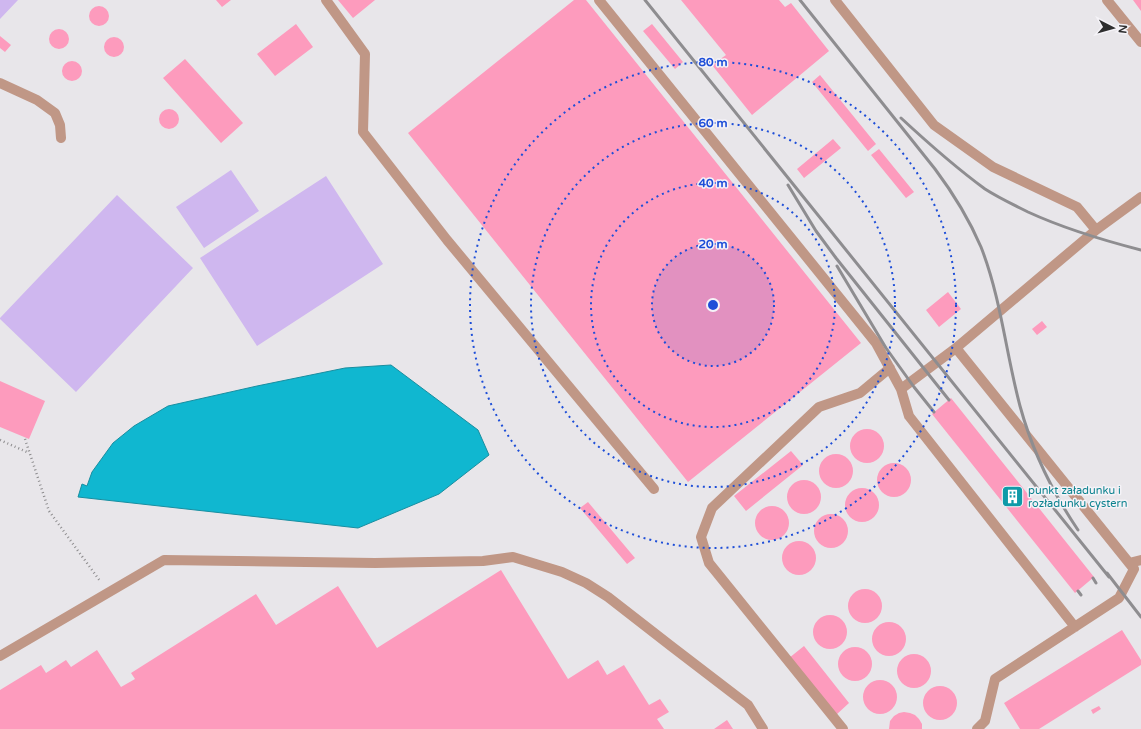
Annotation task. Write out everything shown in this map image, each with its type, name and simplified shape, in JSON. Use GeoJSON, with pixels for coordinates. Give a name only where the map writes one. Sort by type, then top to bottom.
{"type":"FeatureCollection","features":[{"type":"Feature","properties":{"kind":"lane"},"geometry":{"type":"LineString","coordinates":[[326,0],[365,54],[362,132],[447,240],[654,489]]}},
{"type":"Feature","properties":{"kind":"lane"},"geometry":{"type":"LineString","coordinates":[[599,0],[876,343],[901,389],[909,416],[1075,627]]}},
{"type":"Feature","properties":{"kind":"lane"},"geometry":{"type":"LineString","coordinates":[[835,0],[934,125],[993,167],[1077,207],[1096,230]]}},
{"type":"Feature","properties":{"kind":"lane"},"geometry":{"type":"LineString","coordinates":[[1107,0],[1141,42]]}},
{"type":"Feature","properties":{"kind":"lane"},"geometry":{"type":"LineString","coordinates":[[0,83],[37,100],[55,113],[60,125],[61,138]]}},
{"type":"Feature","properties":{"kind":"lane"},"geometry":{"type":"LineString","coordinates":[[901,389],[956,348],[1096,230],[1141,196]]}},
{"type":"Feature","properties":{"kind":"lane"},"geometry":{"type":"LineString","coordinates":[[956,348],[1134,569],[1119,598],[995,679],[986,721],[977,729]]}},
{"type":"Feature","properties":{"kind":"lane"},"geometry":{"type":"LineString","coordinates":[[843,729],[709,563],[701,537],[712,508],[819,407],[860,393],[890,368]]}},
{"type":"Feature","properties":{"kind":"lane"},"geometry":{"type":"LineString","coordinates":[[0,656],[164,560],[375,563],[483,560],[513,557],[562,572],[586,583],[608,597],[748,705],[763,729]]}},
{"type":"Feature","properties":{"kind":"lane"},"geometry":{"type":"LineString","coordinates":[[1129,563],[1141,560]]}},
{"type":"Feature","properties":{"kind":"path"},"geometry":{"type":"LineString","coordinates":[[25,439],[49,511],[109,592]]}},
{"type":"Feature","properties":{"kind":"path"},"geometry":{"type":"LineString","coordinates":[[0,440],[30,453]]}},
{"type":"Feature","properties":{"kind":"shaded area"},"geometry":{"type":"Polygon","coordinates":[[[0,0],[18,0],[0,19],[0,0]]]}},
{"type":"Feature","properties":{"kind":"shaded area"},"geometry":{"type":"Polygon","coordinates":[[[231,170],[259,211],[204,248],[176,207],[231,170]]]}},
{"type":"Feature","properties":{"kind":"shaded area"},"geometry":{"type":"Polygon","coordinates":[[[326,176],[383,264],[257,346],[200,258],[326,176]]]}},
{"type":"Feature","properties":{"kind":"shaded area"},"geometry":{"type":"Polygon","coordinates":[[[117,195],[193,268],[76,392],[0,318],[117,195]]]}},
{"type":"Feature","properties":{"kind":"water"},"geometry":{"type":"Polygon","coordinates":[[[391,365],[478,430],[489,455],[439,494],[358,528],[78,497],[82,484],[87,486],[92,472],[113,443],[134,426],[168,406],[345,368],[391,365]]]}},
{"type":"Feature","properties":{"kind":"building"},"geometry":{"type":"Polygon","coordinates":[[[216,0],[231,0],[222,7],[216,0]]]}},
{"type":"Feature","properties":{"kind":"building"},"geometry":{"type":"Polygon","coordinates":[[[338,0],[375,0],[353,18],[338,0]]]}},
{"type":"Feature","properties":{"kind":"building"},"geometry":{"type":"Polygon","coordinates":[[[574,0],[586,0],[861,343],[688,482],[408,133],[574,0]]]}},
{"type":"Feature","properties":{"kind":"building"},"geometry":{"type":"Polygon","coordinates":[[[681,0],[779,0],[785,7],[791,3],[829,51],[752,115],[712,65],[726,55],[681,0]]]}},
{"type":"Feature","properties":{"kind":"building"},"geometry":{"type":"Polygon","coordinates":[[[1133,0],[1141,0],[1141,11],[1133,0]]]}},
{"type":"Feature","properties":{"kind":"building"},"geometry":{"type":"Polygon","coordinates":[[[99,6],[106,9],[109,16],[106,23],[99,26],[92,23],[89,16],[92,9],[99,6]]]}},
{"type":"Feature","properties":{"kind":"building"},"geometry":{"type":"Polygon","coordinates":[[[296,24],[313,47],[275,76],[257,54],[296,24]]]}},
{"type":"Feature","properties":{"kind":"building"},"geometry":{"type":"Polygon","coordinates":[[[652,24],[683,62],[675,69],[643,31],[652,24]]]}},
{"type":"Feature","properties":{"kind":"building"},"geometry":{"type":"Polygon","coordinates":[[[59,29],[66,32],[69,39],[66,46],[59,49],[52,46],[49,39],[52,32],[59,29]]]}},
{"type":"Feature","properties":{"kind":"building"},"geometry":{"type":"Polygon","coordinates":[[[0,36],[11,45],[5,52],[0,48],[0,36]]]}},
{"type":"Feature","properties":{"kind":"building"},"geometry":{"type":"Polygon","coordinates":[[[114,37],[121,40],[124,47],[121,54],[114,57],[107,54],[104,47],[107,40],[114,37]]]}},
{"type":"Feature","properties":{"kind":"building"},"geometry":{"type":"Polygon","coordinates":[[[185,59],[243,123],[221,143],[163,78],[185,59]]]}},
{"type":"Feature","properties":{"kind":"building"},"geometry":{"type":"Polygon","coordinates":[[[72,61],[79,64],[82,71],[79,78],[72,81],[65,78],[62,71],[65,64],[72,61]]]}},
{"type":"Feature","properties":{"kind":"building"},"geometry":{"type":"Polygon","coordinates":[[[820,75],[876,144],[868,151],[812,82],[820,75]]]}},
{"type":"Feature","properties":{"kind":"building"},"geometry":{"type":"Polygon","coordinates":[[[169,109],[176,112],[179,119],[176,126],[169,129],[162,126],[159,119],[162,112],[169,109]]]}},
{"type":"Feature","properties":{"kind":"building"},"geometry":{"type":"Polygon","coordinates":[[[833,139],[841,148],[804,178],[797,169],[833,139]]]}},
{"type":"Feature","properties":{"kind":"building"},"geometry":{"type":"Polygon","coordinates":[[[879,149],[914,192],[906,198],[871,155],[879,149]]]}},
{"type":"Feature","properties":{"kind":"building"},"geometry":{"type":"Polygon","coordinates":[[[948,292],[961,309],[939,327],[926,310],[948,292]]]}},
{"type":"Feature","properties":{"kind":"building"},"geometry":{"type":"Polygon","coordinates":[[[1042,321],[1047,327],[1037,335],[1032,329],[1042,321]]]}},
{"type":"Feature","properties":{"kind":"building"},"geometry":{"type":"Polygon","coordinates":[[[0,381],[45,401],[29,439],[0,427],[0,381]]]}},
{"type":"Feature","properties":{"kind":"building","name":"punkt załadunku i rozładunku cystern"},"geometry":{"type":"Polygon","coordinates":[[[951,398],[1094,577],[1075,593],[932,414],[951,398]]]}},
{"type":"Feature","properties":{"kind":"building"},"geometry":{"type":"Polygon","coordinates":[[[864,429],[870,429],[879,434],[883,440],[883,452],[879,458],[870,463],[864,463],[855,458],[850,449],[850,443],[855,434],[864,429]]]}},
{"type":"Feature","properties":{"kind":"building"},"geometry":{"type":"Polygon","coordinates":[[[791,451],[803,465],[746,511],[734,496],[791,451]]]}},
{"type":"Feature","properties":{"kind":"building"},"geometry":{"type":"Polygon","coordinates":[[[833,454],[839,454],[848,459],[852,465],[852,477],[848,483],[839,488],[833,488],[824,483],[819,474],[819,468],[824,459],[833,454]]]}},
{"type":"Feature","properties":{"kind":"building"},"geometry":{"type":"Polygon","coordinates":[[[891,463],[897,463],[906,468],[910,474],[910,486],[906,492],[897,497],[891,497],[882,492],[877,483],[877,477],[882,468],[891,463]]]}},
{"type":"Feature","properties":{"kind":"building"},"geometry":{"type":"Polygon","coordinates":[[[801,480],[807,480],[816,485],[820,491],[820,503],[816,509],[807,514],[801,514],[792,509],[787,500],[787,494],[792,485],[801,480]]]}},
{"type":"Feature","properties":{"kind":"building"},"geometry":{"type":"Polygon","coordinates":[[[859,488],[865,488],[874,493],[878,499],[878,511],[874,517],[865,522],[859,522],[850,517],[845,508],[845,502],[850,493],[859,488]]]}},
{"type":"Feature","properties":{"kind":"building"},"geometry":{"type":"Polygon","coordinates":[[[588,502],[635,558],[627,564],[580,508],[588,502]]]}},
{"type":"Feature","properties":{"kind":"building"},"geometry":{"type":"Polygon","coordinates":[[[769,506],[775,506],[784,511],[788,517],[788,529],[784,535],[775,540],[769,540],[760,535],[755,526],[755,520],[760,511],[769,506]]]}},
{"type":"Feature","properties":{"kind":"building"},"geometry":{"type":"Polygon","coordinates":[[[828,514],[834,514],[843,519],[847,525],[847,537],[843,543],[834,548],[828,548],[819,543],[814,534],[814,528],[819,519],[828,514]]]}},
{"type":"Feature","properties":{"kind":"building"},"geometry":{"type":"Polygon","coordinates":[[[796,541],[802,541],[811,546],[815,552],[815,564],[811,570],[802,575],[796,575],[787,570],[782,561],[782,555],[787,546],[796,541]]]}},
{"type":"Feature","properties":{"kind":"building"},"geometry":{"type":"Polygon","coordinates":[[[501,570],[568,679],[598,660],[607,675],[624,665],[649,705],[660,699],[669,712],[657,719],[664,729],[0,729],[0,690],[41,665],[46,673],[66,660],[71,667],[97,650],[121,687],[135,679],[131,673],[256,594],[276,625],[338,586],[377,648],[501,570]]]}},
{"type":"Feature","properties":{"kind":"building"},"geometry":{"type":"Polygon","coordinates":[[[862,589],[868,589],[877,594],[881,600],[881,612],[877,618],[868,623],[862,623],[853,618],[848,609],[848,603],[853,594],[862,589]]]}},
{"type":"Feature","properties":{"kind":"building"},"geometry":{"type":"Polygon","coordinates":[[[827,615],[833,615],[842,620],[846,626],[846,638],[842,644],[833,649],[827,649],[818,644],[813,635],[813,629],[818,620],[827,615]]]}},
{"type":"Feature","properties":{"kind":"building"},"geometry":{"type":"Polygon","coordinates":[[[889,622],[895,623],[901,627],[905,633],[905,645],[901,651],[895,655],[889,656],[883,655],[877,651],[873,645],[872,639],[873,633],[877,627],[883,623],[889,622]]]}},
{"type":"Feature","properties":{"kind":"building"},"geometry":{"type":"Polygon","coordinates":[[[1122,630],[1141,660],[1141,665],[1039,729],[1020,729],[1004,703],[1122,630]]]}},
{"type":"Feature","properties":{"kind":"building"},"geometry":{"type":"Polygon","coordinates":[[[804,646],[849,703],[836,715],[789,658],[804,646]]]}},
{"type":"Feature","properties":{"kind":"building"},"geometry":{"type":"Polygon","coordinates":[[[852,647],[858,647],[867,652],[871,658],[871,670],[867,676],[858,681],[852,681],[843,676],[838,667],[838,661],[843,652],[852,647]]]}},
{"type":"Feature","properties":{"kind":"building"},"geometry":{"type":"Polygon","coordinates":[[[911,654],[917,654],[926,659],[930,665],[930,677],[926,683],[917,688],[911,688],[902,683],[897,674],[897,668],[902,659],[911,654]]]}},
{"type":"Feature","properties":{"kind":"building"},"geometry":{"type":"Polygon","coordinates":[[[880,680],[886,681],[892,685],[896,691],[896,703],[892,709],[886,713],[880,714],[874,713],[868,709],[864,703],[863,697],[864,691],[868,685],[874,681],[880,680]]]}},
{"type":"Feature","properties":{"kind":"building"},"geometry":{"type":"Polygon","coordinates":[[[937,686],[943,686],[952,691],[956,697],[956,709],[952,715],[943,720],[937,720],[928,715],[923,706],[923,700],[928,691],[937,686]]]}},
{"type":"Feature","properties":{"kind":"building"},"geometry":{"type":"Polygon","coordinates":[[[1099,706],[1101,709],[1093,714],[1091,710],[1099,706]]]}},
{"type":"Feature","properties":{"kind":"building"},"geometry":{"type":"Polygon","coordinates":[[[904,712],[915,715],[922,724],[922,729],[889,729],[890,721],[894,716],[904,712]]]}},
{"type":"Feature","properties":{"kind":"building"},"geometry":{"type":"Polygon","coordinates":[[[727,720],[733,729],[714,729],[727,720]]]}},
{"type":"Feature","properties":{"kind":"railway"},"geometry":{"type":"LineString","coordinates":[[645,0],[1109,577]]}},
{"type":"Feature","properties":{"kind":"railway"},"geometry":{"type":"LineString","coordinates":[[800,0],[935,169],[966,216],[981,247],[994,286],[1015,386],[1031,439],[1044,471],[1078,530]]}},
{"type":"Feature","properties":{"kind":"railway"},"geometry":{"type":"LineString","coordinates":[[901,118],[963,172],[985,189],[1001,198],[1028,212],[1070,229],[1141,250]]}},
{"type":"Feature","properties":{"kind":"railway"},"geometry":{"type":"LineString","coordinates":[[788,185],[816,231],[836,258],[949,400]]}},
{"type":"Feature","properties":{"kind":"railway"},"geometry":{"type":"LineString","coordinates":[[837,266],[886,348],[934,412]]}},
{"type":"Feature","properties":{"kind":"railway"},"geometry":{"type":"LineString","coordinates":[[1107,573],[1141,617]]}},
{"type":"Feature","properties":{"kind":"railway"},"geometry":{"type":"LineString","coordinates":[[1093,578],[1096,583]]}},
{"type":"Feature","properties":{"kind":"railway"},"geometry":{"type":"LineString","coordinates":[[1078,591],[1081,595]]}},
{"type":"Feature","properties":{"kind":"place","name":"punkt załadunku i rozładunku cystern"},"geometry":{"type":"Point","coordinates":[1013,496]}}]}
